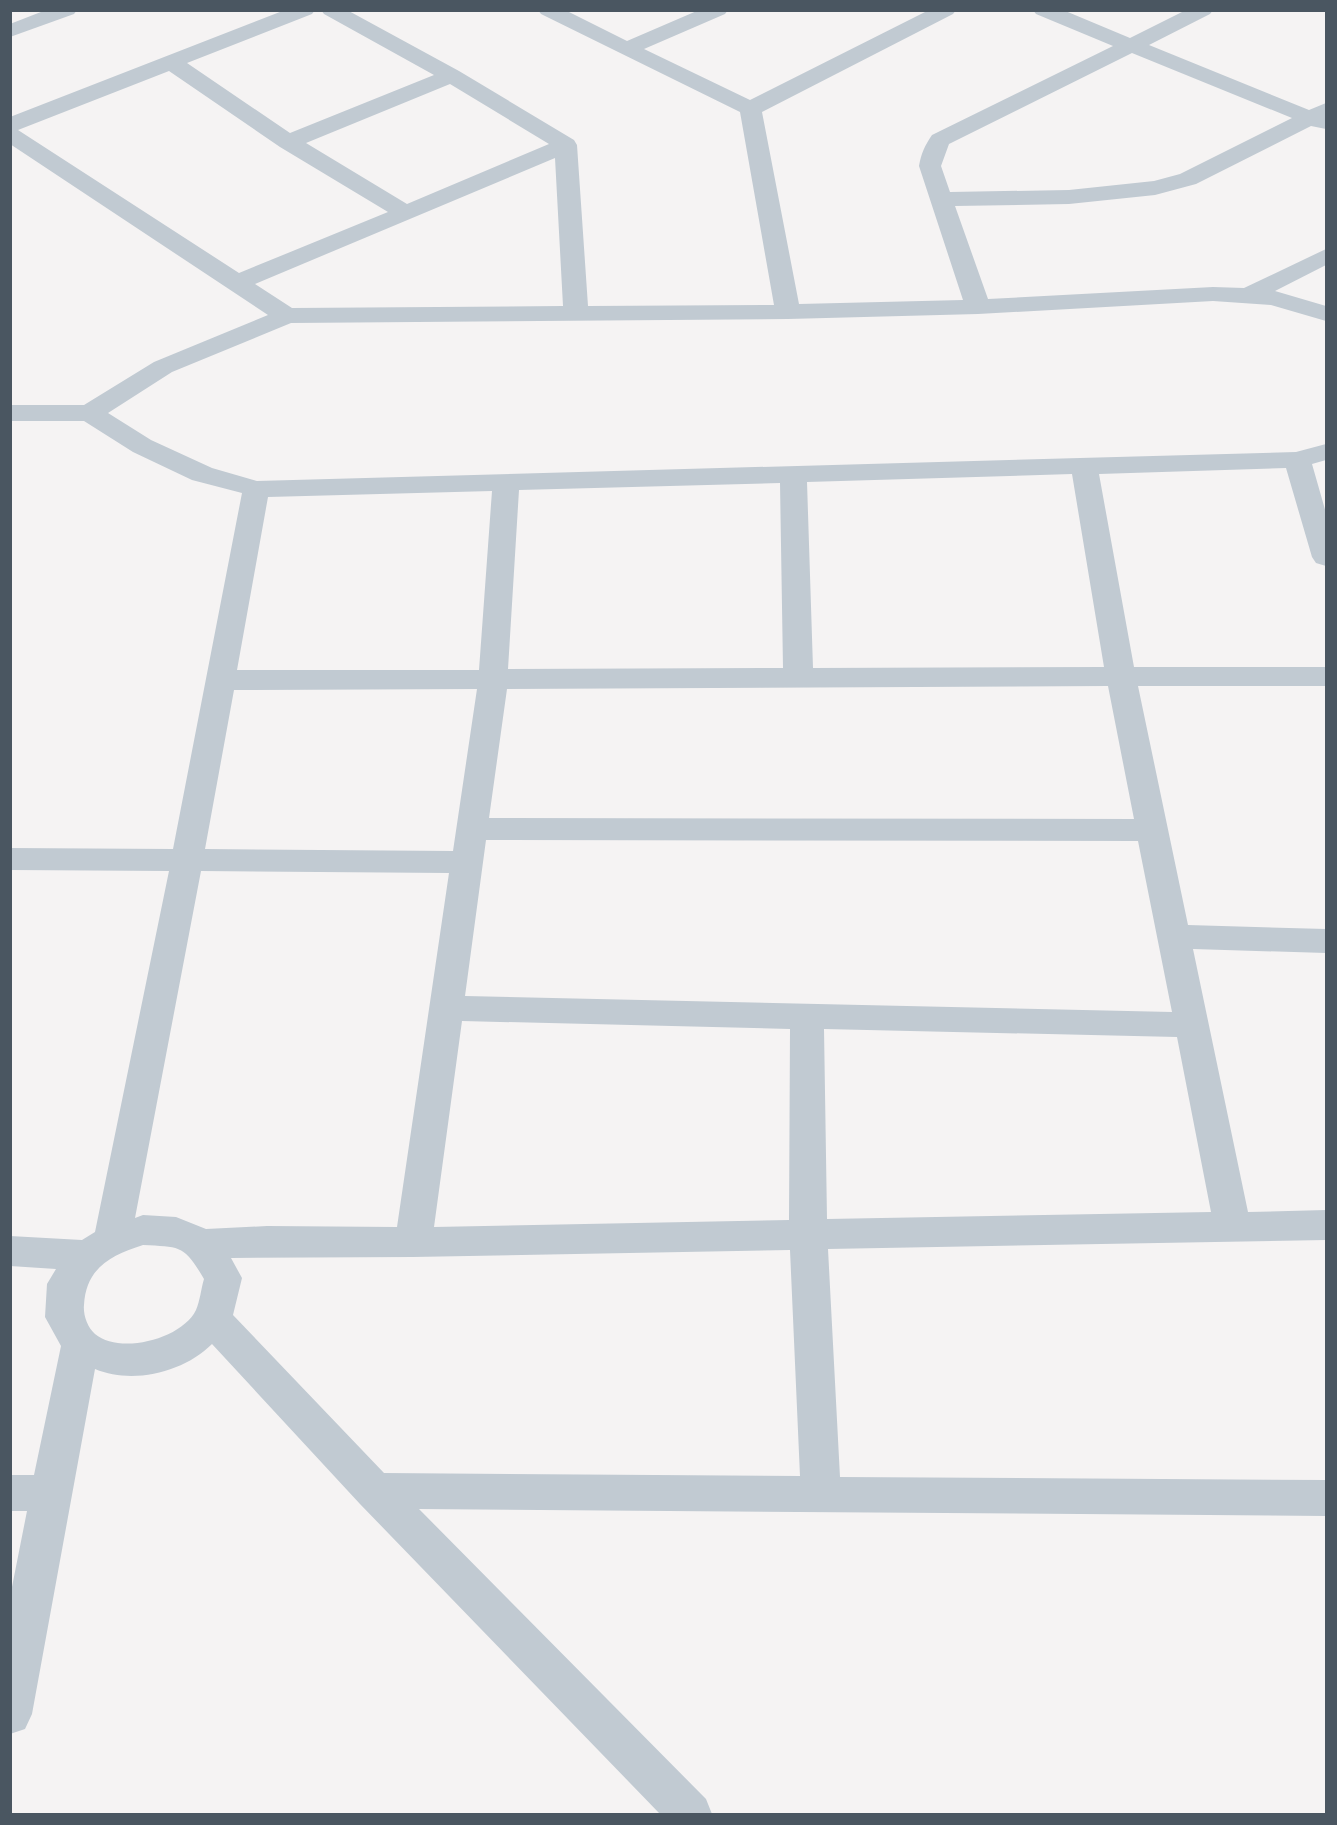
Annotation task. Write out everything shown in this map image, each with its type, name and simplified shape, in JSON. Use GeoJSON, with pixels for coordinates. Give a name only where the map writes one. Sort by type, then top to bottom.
{"type":"FeatureCollection","features":[{"type":"Feature","properties":{"kind":"street"},"geometry":{"type":"LineString","coordinates":[[10,31],[67,10]]}},
{"type":"Feature","properties":{"kind":"street"},"geometry":{"type":"LineString","coordinates":[[10,125],[305,10]]}},
{"type":"Feature","properties":{"kind":"street"},"geometry":{"type":"LineString","coordinates":[[331,10],[451,76],[566,145]]}},
{"type":"Feature","properties":{"kind":"street"},"geometry":{"type":"LineString","coordinates":[[548,10],[750,109]]}},
{"type":"Feature","properties":{"kind":"street"},"geometry":{"type":"LineString","coordinates":[[628,48],[718,10]]}},
{"type":"Feature","properties":{"kind":"street"},"geometry":{"type":"LineString","coordinates":[[750,109],[946,10]]}},
{"type":"Feature","properties":{"kind":"street"},"geometry":{"type":"LineString","coordinates":[[1044,10],[1131,47],[1321,117]]}},
{"type":"Feature","properties":{"kind":"street"},"geometry":{"type":"LineString","coordinates":[[978,307],[930,166],[933,152],[940,140],[1203,10]]}},
{"type":"Feature","properties":{"kind":"street"},"geometry":{"type":"LineString","coordinates":[[171,62],[288,142],[406,213]]}},
{"type":"Feature","properties":{"kind":"street"},"geometry":{"type":"LineString","coordinates":[[288,142],[451,76]]}},
{"type":"Feature","properties":{"kind":"street"},"geometry":{"type":"LineString","coordinates":[[750,109],[788,312]]}},
{"type":"Feature","properties":{"kind":"street"},"geometry":{"type":"LineString","coordinates":[[942,199],[1069,197],[1155,188],[1188,179],[1321,117]]}},
{"type":"Feature","properties":{"kind":"street"},"geometry":{"type":"LineString","coordinates":[[10,134],[287,316]]}},
{"type":"Feature","properties":{"kind":"street"},"geometry":{"type":"LineString","coordinates":[[237,283],[566,145]]}},
{"type":"Feature","properties":{"kind":"street"},"geometry":{"type":"LineString","coordinates":[[566,145],[576,313]]}},
{"type":"Feature","properties":{"kind":"street"},"geometry":{"type":"LineString","coordinates":[[1250,294],[1326,256]]}},
{"type":"Feature","properties":{"kind":"street"},"geometry":{"type":"LineString","coordinates":[[10,413],[90,413],[163,367],[287,316],[788,312],[978,307],[1213,294],[1250,294],[1294,301],[1326,314]]}},
{"type":"Feature","properties":{"kind":"street"},"geometry":{"type":"LineString","coordinates":[[90,413],[142,446],[202,474],[255,489],[1297,460],[1326,452]]}},
{"type":"Feature","properties":{"kind":"street"},"geometry":{"type":"LineString","coordinates":[[1297,460],[1326,556]]}},
{"type":"Feature","properties":{"kind":"street"},"geometry":{"type":"LineString","coordinates":[[1084,466],[1121,677],[1233,1227]]}},
{"type":"Feature","properties":{"kind":"street"},"geometry":{"type":"LineString","coordinates":[[793,474],[798,679]]}},
{"type":"Feature","properties":{"kind":"street"},"geometry":{"type":"LineString","coordinates":[[413,1242],[493,679],[506,482]]}},
{"type":"Feature","properties":{"kind":"street"},"geometry":{"type":"LineString","coordinates":[[203,1244],[223,1278],[213,1319],[187,1344],[151,1359],[112,1359],[81,1345],[64,1317],[66,1284],[100,1247],[187,862],[255,489]]}},
{"type":"Feature","properties":{"kind":"street"},"geometry":{"type":"LineString","coordinates":[[220,680],[1326,676]]}},
{"type":"Feature","properties":{"kind":"street"},"geometry":{"type":"LineString","coordinates":[[471,829],[1152,830]]}},
{"type":"Feature","properties":{"kind":"street"},"geometry":{"type":"LineString","coordinates":[[10,859],[187,862],[466,862]]}},
{"type":"Feature","properties":{"kind":"street"},"geometry":{"type":"LineString","coordinates":[[1174,936],[1326,941]]}},
{"type":"Feature","properties":{"kind":"street"},"geometry":{"type":"LineString","coordinates":[[446,1008],[1192,1025]]}},
{"type":"Feature","properties":{"kind":"street"},"geometry":{"type":"LineString","coordinates":[[807,1016],[808,1234],[822,1494]]}},
{"type":"Feature","properties":{"kind":"street"},"geometry":{"type":"LineString","coordinates":[[10,1251],[100,1247],[143,1230],[176,1232],[203,1244],[267,1241],[413,1242],[1326,1225]]}},
{"type":"Feature","properties":{"kind":"street"},"geometry":{"type":"LineString","coordinates":[[213,1319],[374,1491],[690,1815]]}},
{"type":"Feature","properties":{"kind":"street"},"geometry":{"type":"LineString","coordinates":[[10,1714],[63,1428],[81,1345]]}},
{"type":"Feature","properties":{"kind":"street"},"geometry":{"type":"LineString","coordinates":[[374,1491],[1326,1498]]}},
{"type":"Feature","properties":{"kind":"street"},"geometry":{"type":"LineString","coordinates":[[10,1492],[52,1493]]}}]}
